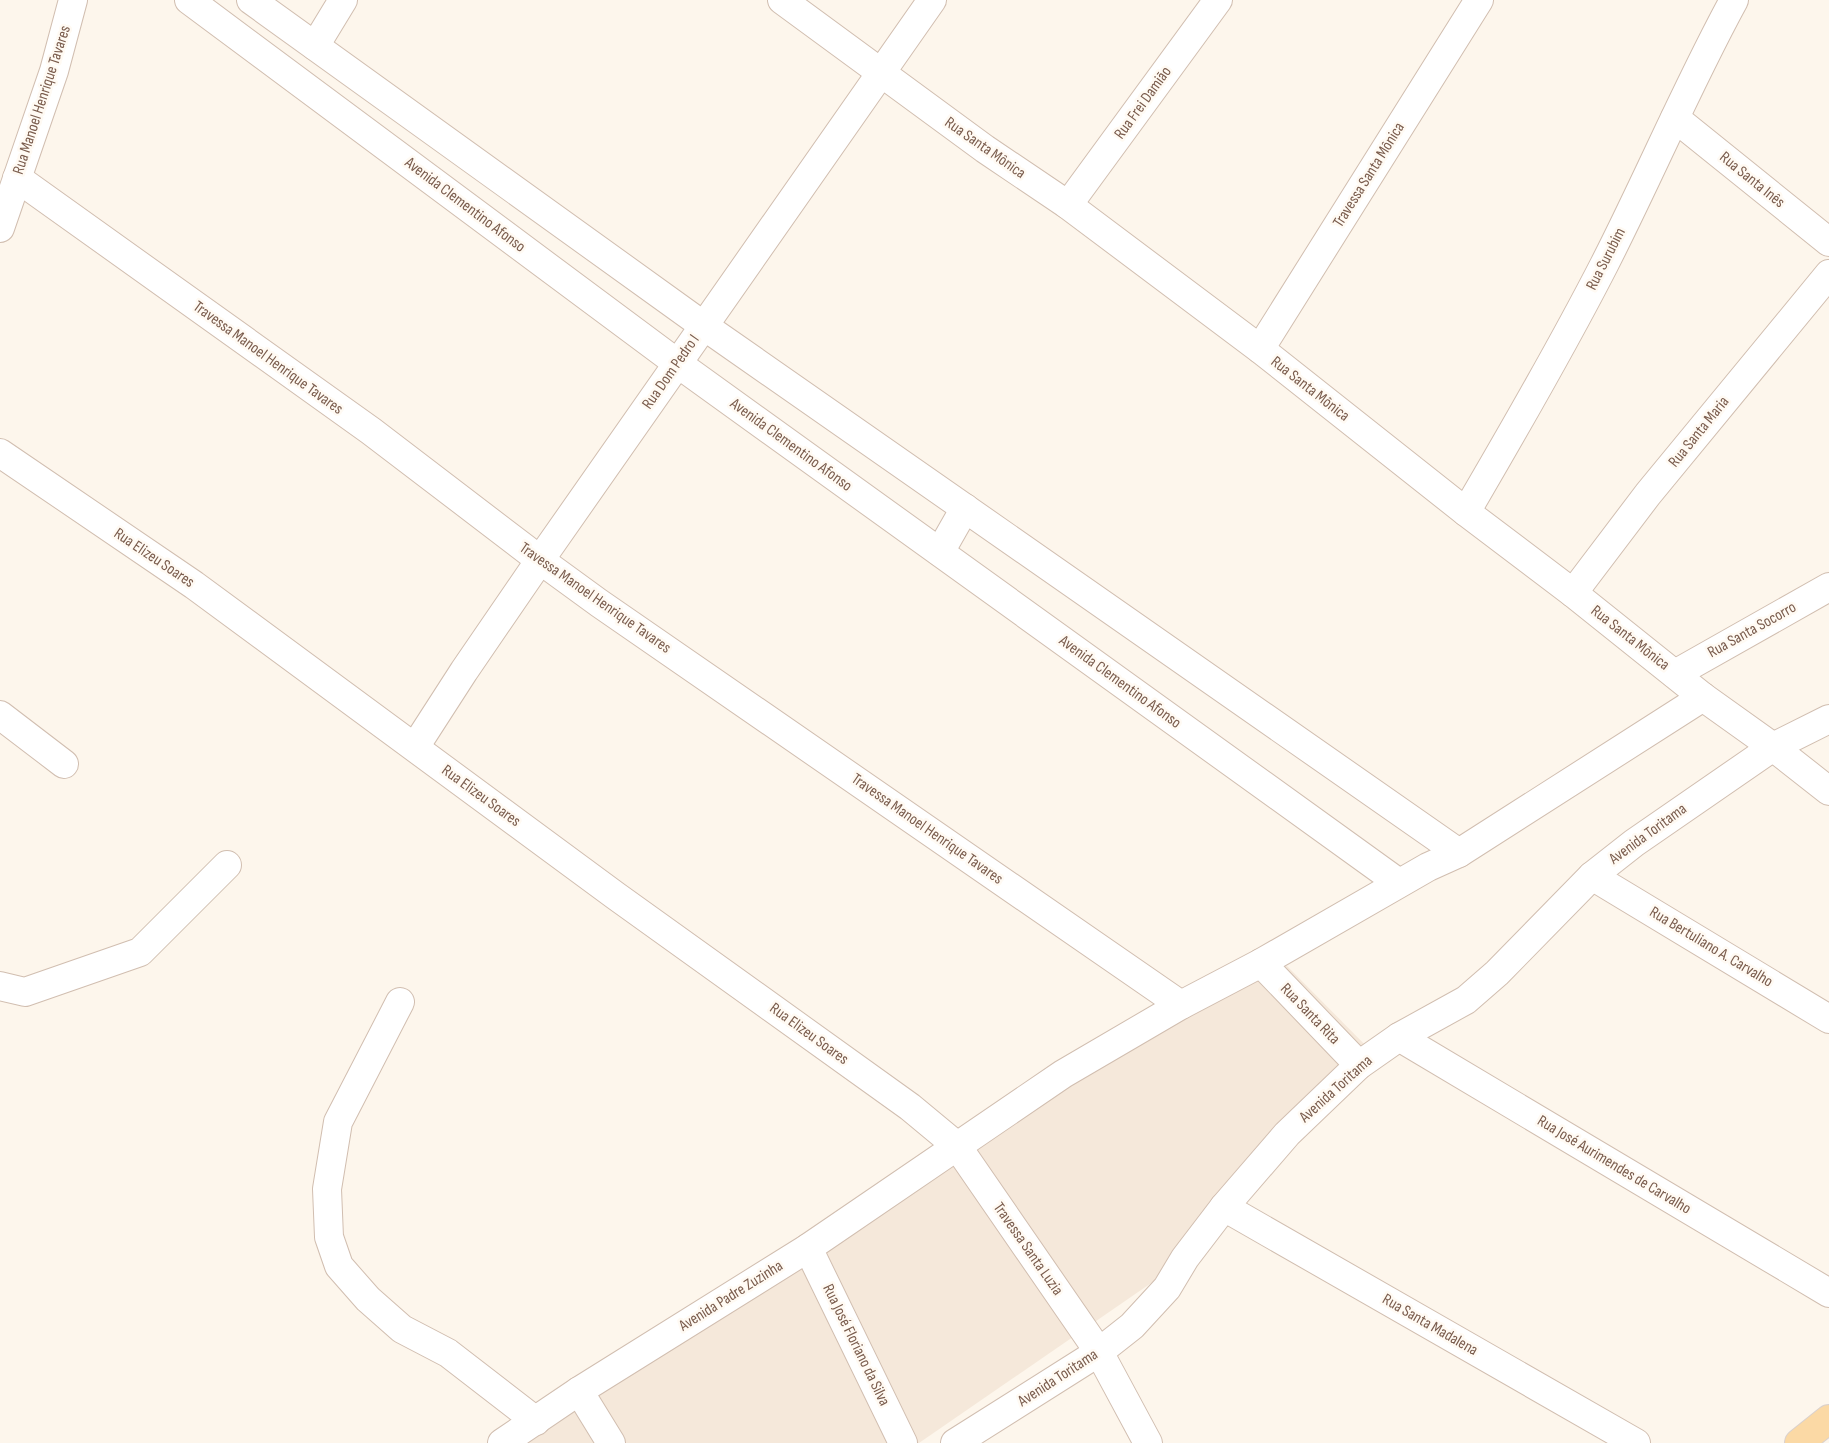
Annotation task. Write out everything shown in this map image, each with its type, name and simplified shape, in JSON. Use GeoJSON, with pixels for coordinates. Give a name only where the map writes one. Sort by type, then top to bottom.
{"type":"FeatureCollection","features":[{"type":"Feature","properties":{"kind":"main road"},"geometry":{"type":"LineString","coordinates":[[1799,1443],[1829,1419]]}},
{"type":"Feature","properties":{"kind":"street","name":"Rua Manoel Henrique Tavares"},"geometry":{"type":"LineString","coordinates":[[0,228],[54,71],[73,0]]}},
{"type":"Feature","properties":{"kind":"street","name":"Avenida Clementino Afonso"},"geometry":{"type":"LineString","coordinates":[[189,0],[677,363],[1399,883]]}},
{"type":"Feature","properties":{"kind":"street"},"geometry":{"type":"LineString","coordinates":[[251,0],[704,326],[1459,853]]}},
{"type":"Feature","properties":{"kind":"street"},"geometry":{"type":"LineString","coordinates":[[315,46],[343,0]]}},
{"type":"Feature","properties":{"kind":"street","name":"Rua Santa Mônica"},"geometry":{"type":"LineString","coordinates":[[782,0],[984,149],[1068,205],[1260,349],[1466,512],[1573,592],[1703,697],[1829,791]]}},
{"type":"Feature","properties":{"kind":"street","name":"Rua Dom Pedro I"},"geometry":{"type":"LineString","coordinates":[[415,747],[540,560],[932,0]]}},
{"type":"Feature","properties":{"kind":"street","name":"Rua Frei Damião"},"geometry":{"type":"LineString","coordinates":[[1068,205],[1218,0]]}},
{"type":"Feature","properties":{"kind":"street","name":"Travessa Santa Mônica"},"geometry":{"type":"LineString","coordinates":[[1260,349],[1479,0]]}},
{"type":"Feature","properties":{"kind":"street","name":"Rua Surubim"},"geometry":{"type":"LineString","coordinates":[[1466,512],[1542,382],[1604,264],[1708,47],[1734,0]]}},
{"type":"Feature","properties":{"kind":"street","name":"Rua Santa Inês"},"geometry":{"type":"LineString","coordinates":[[1675,118],[1829,242]]}},
{"type":"Feature","properties":{"kind":"street","name":"Travessa Manoel Henrique Tavares"},"geometry":{"type":"LineString","coordinates":[[17,178],[370,431],[599,603],[1182,1005]]}},
{"type":"Feature","properties":{"kind":"street","name":"Rua Santa Maria"},"geometry":{"type":"LineString","coordinates":[[1573,592],[1648,494],[1829,274]]}},
{"type":"Feature","properties":{"kind":"street","name":"Rua Elizeu Soares"},"geometry":{"type":"LineString","coordinates":[[0,453],[194,585],[616,896],[910,1107],[957,1146]]}},
{"type":"Feature","properties":{"kind":"street"},"geometry":{"type":"LineString","coordinates":[[940,552],[966,508]]}},
{"type":"Feature","properties":{"kind":"street","name":"Rua Santa Socorro"},"geometry":{"type":"LineString","coordinates":[[1675,674],[1829,586]]}},
{"type":"Feature","properties":{"kind":"street"},"geometry":{"type":"LineString","coordinates":[[957,1146],[1063,1074],[1399,883],[1459,853],[1703,697]]}},
{"type":"Feature","properties":{"kind":"street"},"geometry":{"type":"LineString","coordinates":[[0,715],[64,764]]}},
{"type":"Feature","properties":{"kind":"street","name":"Avenida Toritama"},"geometry":{"type":"LineString","coordinates":[[955,1443],[1099,1352],[1132,1326],[1166,1288],[1224,1207],[1287,1134],[1359,1065],[1399,1037],[1466,1000],[1497,973],[1592,876],[1634,843],[1772,747],[1829,719]]}},
{"type":"Feature","properties":{"kind":"street"},"geometry":{"type":"LineString","coordinates":[[0,986],[25,992],[140,952],[227,865]]}},
{"type":"Feature","properties":{"kind":"street","name":"Rua Bertuliano A. Carvalho"},"geometry":{"type":"LineString","coordinates":[[1592,876],[1829,1019]]}},
{"type":"Feature","properties":{"kind":"street","name":"Rua Santa Rita"},"geometry":{"type":"LineString","coordinates":[[1261,963],[1359,1065]]}},
{"type":"Feature","properties":{"kind":"street"},"geometry":{"type":"LineString","coordinates":[[400,1002],[338,1122],[327,1189],[329,1237],[339,1266],[368,1299],[388,1317],[402,1329],[448,1353],[536,1421]]}},
{"type":"Feature","properties":{"kind":"street","name":"Rua José Aurimendes de Carvalho"},"geometry":{"type":"LineString","coordinates":[[1399,1037],[1829,1293]]}},
{"type":"Feature","properties":{"kind":"street","name":"Avenida Padre Zuzinha"},"geometry":{"type":"LineString","coordinates":[[502,1443],[579,1391],[808,1248],[957,1146]]}},
{"type":"Feature","properties":{"kind":"street","name":"Travessa Santa Luzia"},"geometry":{"type":"LineString","coordinates":[[957,1146],[1099,1352],[1148,1443]]}},
{"type":"Feature","properties":{"kind":"street","name":"Rua Santa Madalena"},"geometry":{"type":"LineString","coordinates":[[1224,1207],[1636,1443]]}},
{"type":"Feature","properties":{"kind":"street","name":"Rua José Floriano da Silva"},"geometry":{"type":"LineString","coordinates":[[808,1248],[903,1443]]}},
{"type":"Feature","properties":{"kind":"street"},"geometry":{"type":"LineString","coordinates":[[579,1391],[611,1443]]}},
{"type":"Feature","properties":{"kind":"shaded area"},"geometry":{"type":"Polygon","coordinates":[[[1287,966],[1380,1060],[1157,1279],[919,1443],[487,1443],[1186,1000],[1287,966]]]}}]}
